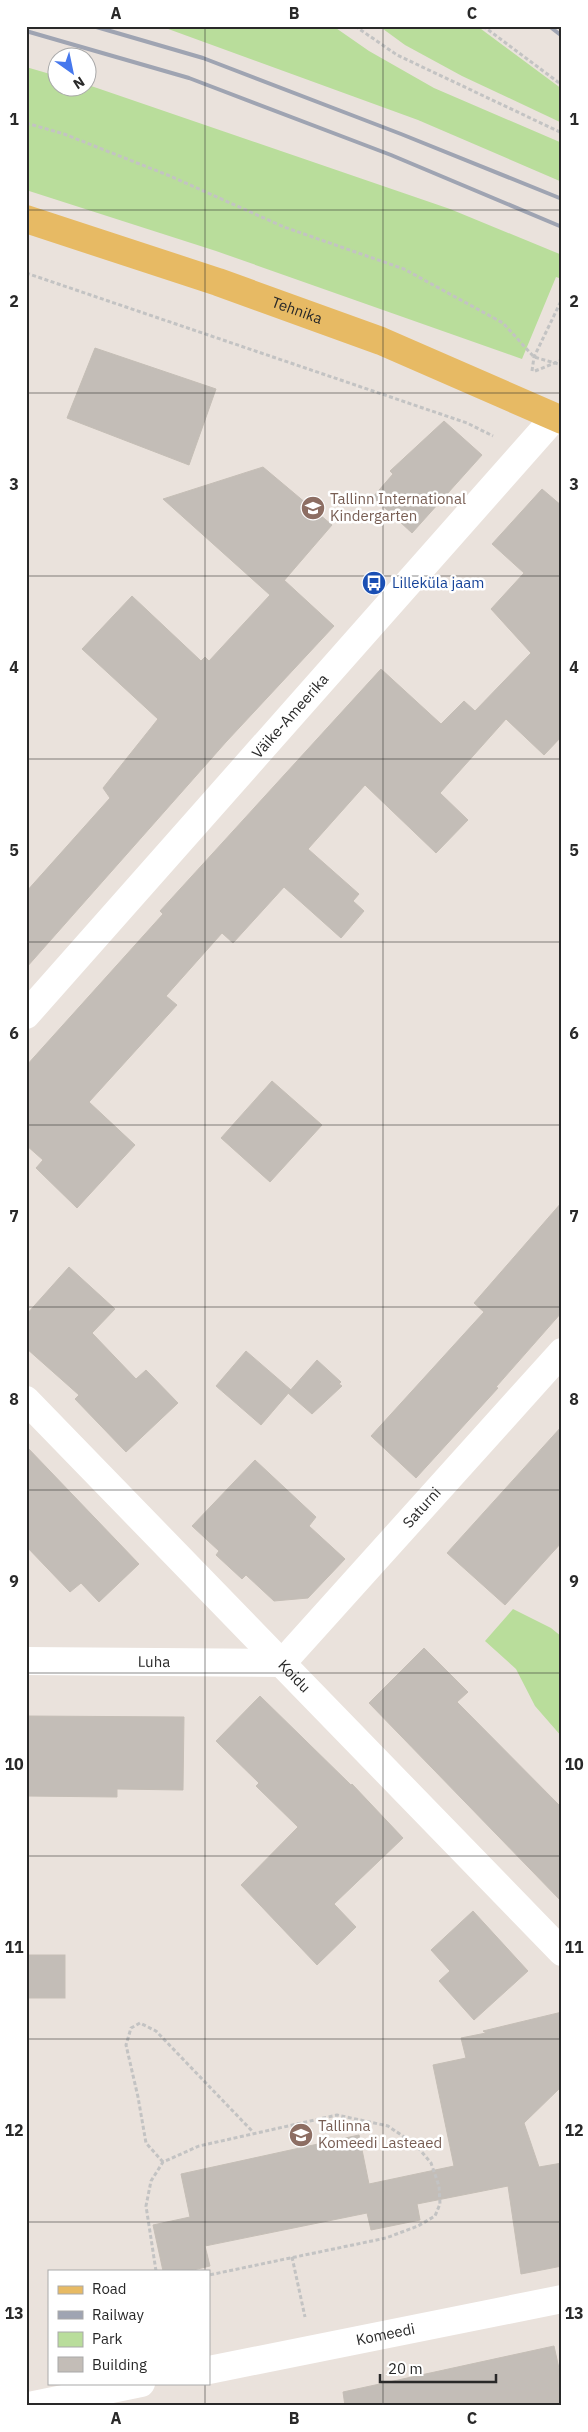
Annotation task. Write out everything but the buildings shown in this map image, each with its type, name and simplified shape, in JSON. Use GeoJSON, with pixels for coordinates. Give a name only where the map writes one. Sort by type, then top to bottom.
{"type":"FeatureCollection","features":[{"type":"Feature","properties":{"kind":"main road","name":"Tehnika"},"geometry":{"type":"LineString","coordinates":[[26,220],[218,282],[381,341],[558,418]]}},
{"type":"Feature","properties":{"kind":"street","name":"Väike-Ameerika"},"geometry":{"type":"LineString","coordinates":[[26,1014],[527,448],[558,418]]}},
{"type":"Feature","properties":{"kind":"street","name":"Saturni"},"geometry":{"type":"LineString","coordinates":[[282,1663],[562,1352]]}},
{"type":"Feature","properties":{"kind":"street","name":"Koidu"},"geometry":{"type":"LineString","coordinates":[[26,1400],[562,1952]]}},
{"type":"Feature","properties":{"kind":"street","name":"Luha"},"geometry":{"type":"LineString","coordinates":[[26,1661],[282,1663]]}},
{"type":"Feature","properties":{"kind":"street","name":"Komeedi"},"geometry":{"type":"LineString","coordinates":[[210,2370],[562,2299]]}},
{"type":"Feature","properties":{"kind":"street"},"geometry":{"type":"LineString","coordinates":[[29,2406],[136,2384]]}},
{"type":"Feature","properties":{"kind":"path"},"geometry":{"type":"LineString","coordinates":[[356,26],[397,55],[562,133]]}},
{"type":"Feature","properties":{"kind":"path"},"geometry":{"type":"LineString","coordinates":[[483,26],[562,85]]}},
{"type":"Feature","properties":{"kind":"path"},"geometry":{"type":"LineString","coordinates":[[26,123],[64,134],[170,176],[284,227],[404,269],[503,323],[534,356],[562,365]]}},
{"type":"Feature","properties":{"kind":"path"},"geometry":{"type":"LineString","coordinates":[[26,273],[467,423],[498,439],[527,448]]}},
{"type":"Feature","properties":{"kind":"path"},"geometry":{"type":"LineString","coordinates":[[562,299],[534,356],[532,372],[562,360]]}},
{"type":"Feature","properties":{"kind":"path"},"geometry":{"type":"LineString","coordinates":[[163,2162],[146,2143],[126,2045],[131,2028],[140,2023],[156,2031],[254,2132]]}},
{"type":"Feature","properties":{"kind":"path"},"geometry":{"type":"LineString","coordinates":[[156,2270],[146,2206],[151,2181],[163,2162],[199,2146],[254,2132],[337,2115],[388,2126],[416,2145],[431,2163],[439,2186],[440,2204],[434,2216],[418,2226],[386,2238],[210,2275]]}},
{"type":"Feature","properties":{"kind":"path"},"geometry":{"type":"LineString","coordinates":[[292,2257],[309,2350]]}},
{"type":"Feature","properties":{"kind":"green space"},"geometry":{"type":"Polygon","coordinates":[[[160,26],[333,26],[369,51],[434,88],[562,143],[562,182],[418,120],[160,26]]]}},
{"type":"Feature","properties":{"kind":"green space"},"geometry":{"type":"Polygon","coordinates":[[[379,26],[477,26],[562,89],[562,123],[462,76],[405,45],[379,26]]]}},
{"type":"Feature","properties":{"kind":"green space"},"geometry":{"type":"Polygon","coordinates":[[[26,67],[48,73],[48,98],[98,98],[98,88],[450,209],[562,255],[562,279],[556,277],[522,359],[216,251],[26,190],[26,67]]]}},
{"type":"Feature","properties":{"kind":"green space"},"geometry":{"type":"Polygon","coordinates":[[[513,1609],[551,1628],[562,1637],[562,1737],[535,1706],[516,1669],[485,1641],[513,1609]]]}},
{"type":"Feature","properties":{"kind":"railway"},"geometry":{"type":"LineString","coordinates":[[93,26],[203,58],[401,134],[562,199]]}},
{"type":"Feature","properties":{"kind":"railway"},"geometry":{"type":"LineString","coordinates":[[549,26],[562,36]]}},
{"type":"Feature","properties":{"kind":"railway"},"geometry":{"type":"LineString","coordinates":[[26,31],[189,78],[391,155],[562,227]]}},
{"type":"Feature","properties":{"kind":"place","name":"Tallinn International Kindergarten"},"geometry":{"type":"Point","coordinates":[313,508]}},
{"type":"Feature","properties":{"kind":"place","name":"Lilleküla jaam"},"geometry":{"type":"Point","coordinates":[374,583]}},
{"type":"Feature","properties":{"kind":"place","name":"Tallinna Komeedi Lasteaed"},"geometry":{"type":"Point","coordinates":[301,2135]}}]}
